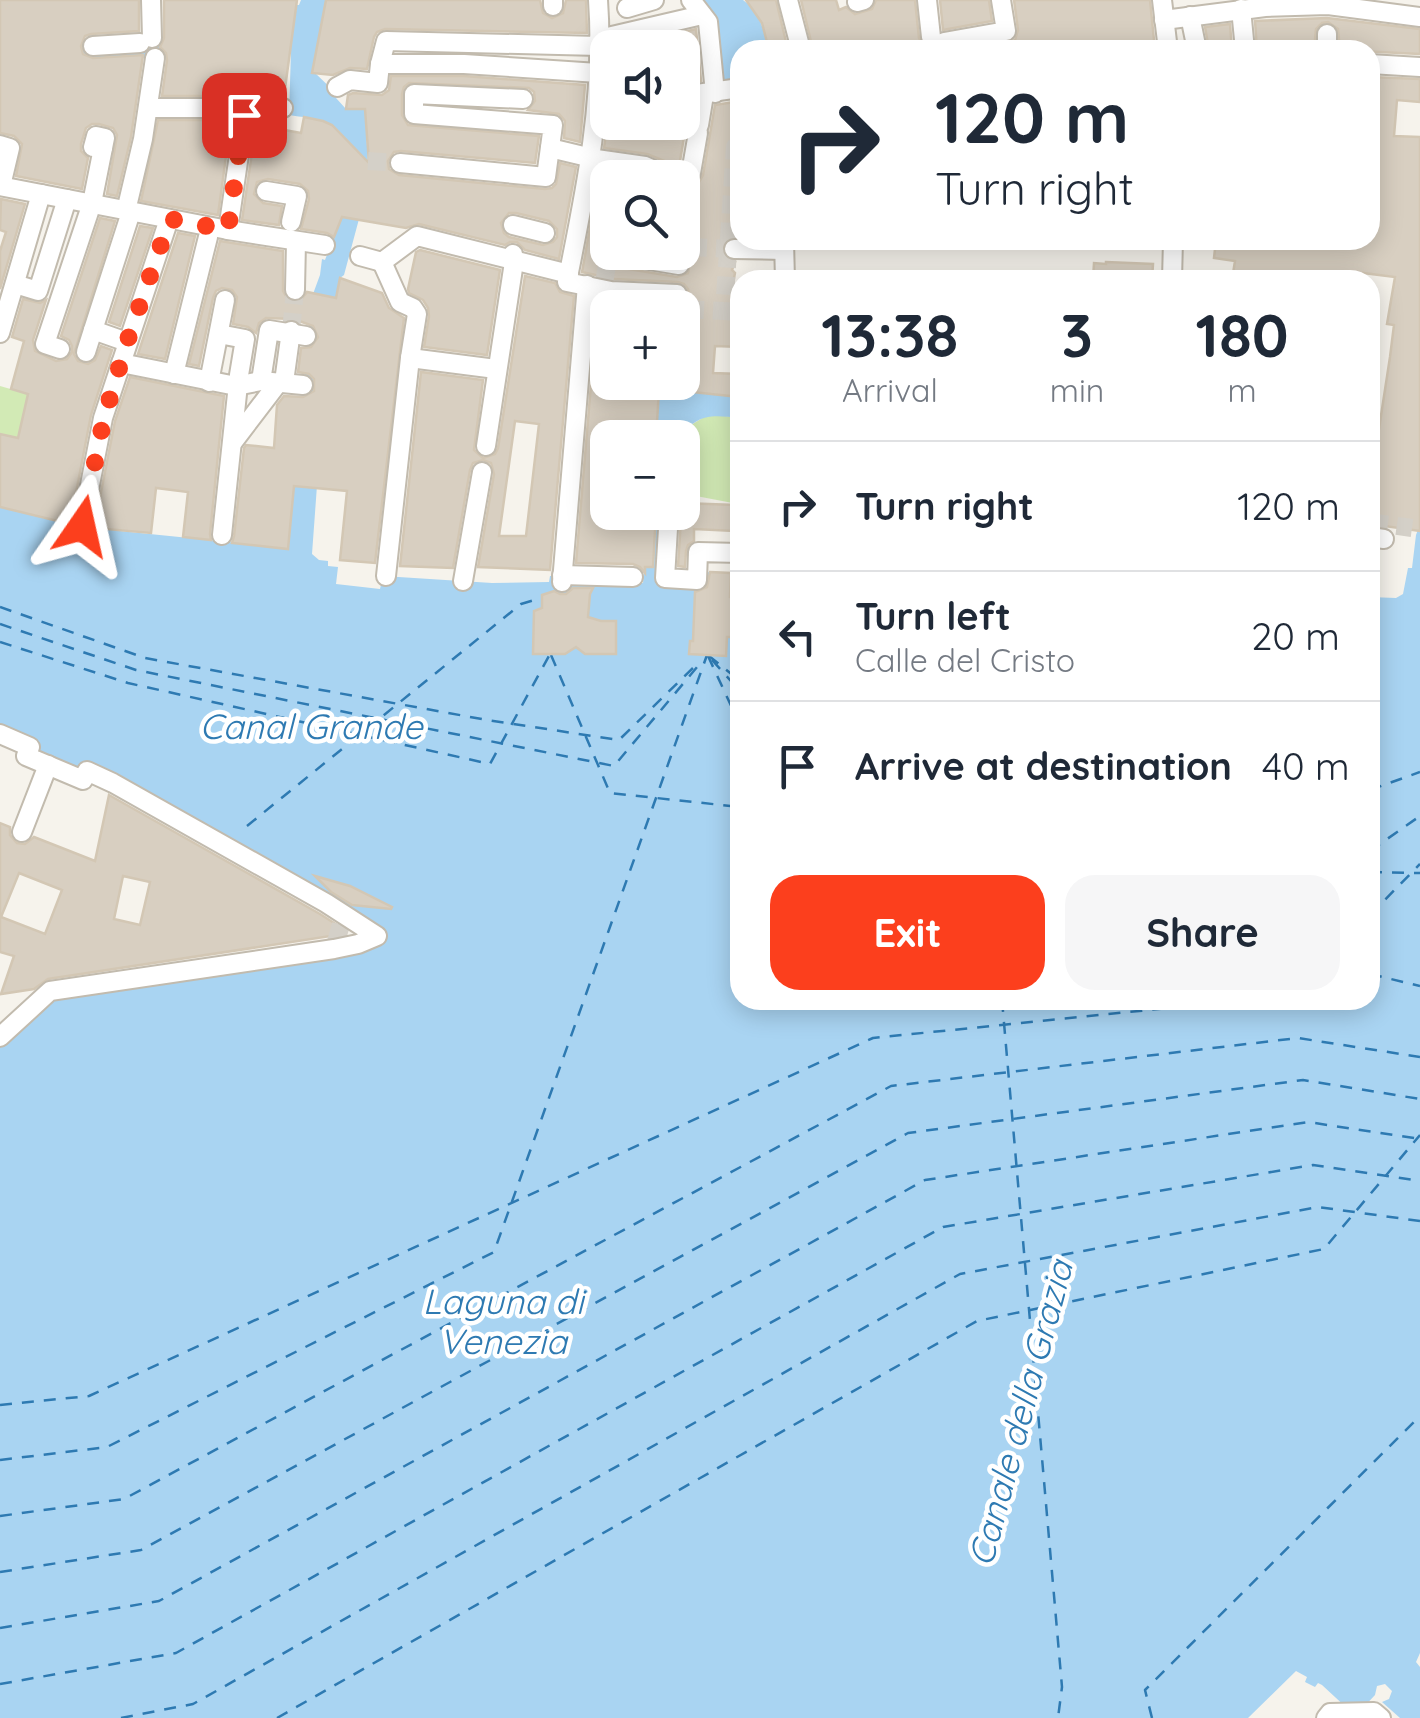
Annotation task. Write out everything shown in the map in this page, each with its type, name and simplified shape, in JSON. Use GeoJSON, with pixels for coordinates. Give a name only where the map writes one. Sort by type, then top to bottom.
{"type":"FeatureCollection","features":[{"type":"Feature","properties":{"kind":"street"},"geometry":{"type":"LineString","coordinates":[[94,46],[146,41],[151,0]]}},
{"type":"Feature","properties":{"kind":"street"},"geometry":{"type":"LineString","coordinates":[[627,8],[654,0]]}},
{"type":"Feature","properties":{"kind":"street"},"geometry":{"type":"LineString","coordinates":[[788,0],[798,40]]}},
{"type":"Feature","properties":{"kind":"street"},"geometry":{"type":"LineString","coordinates":[[927,0],[938,39],[1006,31],[1001,0]]}},
{"type":"Feature","properties":{"kind":"street"},"geometry":{"type":"LineString","coordinates":[[1162,0],[1179,13],[1192,40]]}},
{"type":"Feature","properties":{"kind":"street"},"geometry":{"type":"LineString","coordinates":[[1179,13],[1250,6],[1328,6],[1420,17]]}},
{"type":"Feature","properties":{"kind":"street"},"geometry":{"type":"LineString","coordinates":[[1246,40],[1250,6]]}},
{"type":"Feature","properties":{"kind":"street"},"geometry":{"type":"LineString","coordinates":[[635,30],[697,8],[708,22],[710,94],[687,160]]}},
{"type":"Feature","properties":{"kind":"street"},"geometry":{"type":"LineString","coordinates":[[1171,40],[1179,13]]}},
{"type":"Feature","properties":{"kind":"street"},"geometry":{"type":"LineString","coordinates":[[337,86],[350,80],[378,82],[386,42],[590,43]]}},
{"type":"Feature","properties":{"kind":"street"},"geometry":{"type":"LineString","coordinates":[[86,352],[128,211],[155,58]]}},
{"type":"Feature","properties":{"kind":"street"},"geometry":{"type":"LineString","coordinates":[[380,64],[464,64],[590,72]]}},
{"type":"Feature","properties":{"kind":"street"},"geometry":{"type":"LineString","coordinates":[[1380,65],[1420,67]]}},
{"type":"Feature","properties":{"kind":"street"},"geometry":{"type":"LineString","coordinates":[[700,95],[730,90]]}},
{"type":"Feature","properties":{"kind":"street"},"geometry":{"type":"LineString","coordinates":[[400,163],[546,177],[553,125],[414,114],[414,94],[523,99]]}},
{"type":"Feature","properties":{"kind":"street"},"geometry":{"type":"LineString","coordinates":[[148,108],[283,108]]}},
{"type":"Feature","properties":{"kind":"street"},"geometry":{"type":"LineString","coordinates":[[228,230],[246,108]]}},
{"type":"Feature","properties":{"kind":"street"},"geometry":{"type":"LineString","coordinates":[[568,278],[597,140]]}},
{"type":"Feature","properties":{"kind":"street"},"geometry":{"type":"LineString","coordinates":[[0,145],[10,148],[1,189],[68,199],[93,198],[128,211],[228,230],[292,233],[325,245]]}},
{"type":"Feature","properties":{"kind":"street"},"geometry":{"type":"LineString","coordinates":[[552,148],[599,160]]}},
{"type":"Feature","properties":{"kind":"street"},"geometry":{"type":"LineString","coordinates":[[60,349],[45,344],[93,198],[103,149]]}},
{"type":"Feature","properties":{"kind":"street"},"geometry":{"type":"LineString","coordinates":[[266,191],[296,196],[292,233],[295,290]]}},
{"type":"Feature","properties":{"kind":"street"},"geometry":{"type":"LineString","coordinates":[[2,329],[42,194]]}},
{"type":"Feature","properties":{"kind":"street"},"geometry":{"type":"LineString","coordinates":[[16,284],[38,291],[68,199]]}},
{"type":"Feature","properties":{"kind":"street"},"geometry":{"type":"LineString","coordinates":[[82,526],[104,418],[170,219]]}},
{"type":"Feature","properties":{"kind":"street"},"geometry":{"type":"LineString","coordinates":[[517,227],[544,233]]}},
{"type":"Feature","properties":{"kind":"street"},"geometry":{"type":"LineString","coordinates":[[174,374],[208,236]]}},
{"type":"Feature","properties":{"kind":"street"},"geometry":{"type":"LineString","coordinates":[[382,262],[416,236],[513,258],[608,290]]}},
{"type":"Feature","properties":{"kind":"street"},"geometry":{"type":"LineString","coordinates":[[360,256],[382,262]]}},
{"type":"Feature","properties":{"kind":"street"},"geometry":{"type":"LineString","coordinates":[[486,446],[513,258]]}},
{"type":"Feature","properties":{"kind":"street"},"geometry":{"type":"LineString","coordinates":[[382,262],[400,302],[417,314],[386,576]]}},
{"type":"Feature","properties":{"kind":"street"},"geometry":{"type":"LineString","coordinates":[[598,286],[571,579],[633,577]]}},
{"type":"Feature","properties":{"kind":"street"},"geometry":{"type":"LineString","coordinates":[[210,382],[226,300]]}},
{"type":"Feature","properties":{"kind":"street"},"geometry":{"type":"LineString","coordinates":[[93,330],[127,342]]}},
{"type":"Feature","properties":{"kind":"street"},"geometry":{"type":"LineString","coordinates":[[232,444],[256,412],[296,333]]}},
{"type":"Feature","properties":{"kind":"street"},"geometry":{"type":"LineString","coordinates":[[218,334],[245,340],[237,382],[222,535]]}},
{"type":"Feature","properties":{"kind":"street"},"geometry":{"type":"LineString","coordinates":[[410,358],[496,369]]}},
{"type":"Feature","properties":{"kind":"street"},"geometry":{"type":"LineString","coordinates":[[121,363],[210,382],[304,385]]}},
{"type":"Feature","properties":{"kind":"street"},"geometry":{"type":"LineString","coordinates":[[464,580],[482,472]]}},
{"type":"Feature","properties":{"kind":"street"},"geometry":{"type":"LineString","coordinates":[[668,530],[665,578],[679,573],[697,580],[702,551]]}},
{"type":"Feature","properties":{"kind":"street"},"geometry":{"type":"LineString","coordinates":[[702,551],[730,552]]}},
{"type":"Feature","properties":{"kind":"street"},"geometry":{"type":"LineString","coordinates":[[702,551],[717,572]]}},
{"type":"Feature","properties":{"kind":"street"},"geometry":{"type":"LineString","coordinates":[[0,1037],[50,991],[345,935],[113,783],[87,771],[84,780],[26,756],[30,747],[5,741]]}},
{"type":"Feature","properties":{"kind":"street"},"geometry":{"type":"LineString","coordinates":[[22,832],[48,765]]}},
{"type":"Feature","properties":{"kind":"street"},"geometry":{"type":"LineString","coordinates":[[1326,1718],[1330,1713],[1374,1712],[1381,1718]]}},
{"type":"Feature","properties":{"kind":"green space"},"geometry":{"type":"Polygon","coordinates":[[[0,386],[28,394],[18,438],[0,434],[0,386]]]}},
{"type":"Feature","properties":{"kind":"green space"},"geometry":{"type":"Polygon","coordinates":[[[709,414],[730,417],[730,502],[700,497],[699,420],[709,414]]]}},
{"type":"Feature","properties":{"kind":"water","name":"Laguna di Venezia"},"geometry":{"type":"Polygon","coordinates":[[[301,0],[326,0],[315,73],[346,109],[365,109],[368,165],[359,219],[340,278],[328,335],[312,554],[328,561],[328,566],[338,567],[336,584],[380,589],[383,576],[492,583],[549,582],[550,576],[556,576],[643,583],[648,530],[666,530],[663,583],[701,572],[730,573],[730,1010],[1380,1010],[1380,597],[1403,594],[1420,524],[1420,1653],[1416,1662],[1420,1667],[1420,1718],[1400,1718],[1382,1702],[1389,1699],[1392,1691],[1385,1684],[1377,1686],[1375,1695],[1361,1710],[1349,1710],[1322,1685],[1318,1683],[1315,1687],[1305,1682],[1307,1677],[1296,1671],[1248,1718],[0,1718],[0,1043],[52,997],[382,942],[81,773],[33,754],[0,731],[0,507],[80,526],[98,528],[121,522],[120,531],[288,548],[313,294],[322,259],[325,260],[344,208],[351,167],[342,134],[324,121],[289,115],[291,51],[247,45],[181,47],[149,58],[73,60],[38,51],[130,47],[187,36],[292,37],[301,0]]]}},
{"type":"Feature","properties":{"kind":"water"},"geometry":{"type":"Polygon","coordinates":[[[695,0],[743,0],[757,16],[766,40],[730,40],[730,84],[720,88],[695,0]]]}},
{"type":"Feature","properties":{"kind":"water"},"geometry":{"type":"Polygon","coordinates":[[[700,393],[730,396],[730,417],[657,420],[658,400],[700,400],[700,393]]]}},
{"type":"Feature","properties":{"kind":"building"},"geometry":{"type":"Polygon","coordinates":[[[0,0],[139,0],[139,31],[91,34],[85,36],[81,46],[83,54],[93,58],[143,55],[131,137],[117,196],[107,194],[117,135],[113,128],[99,124],[86,128],[81,144],[81,151],[88,158],[82,189],[16,176],[22,144],[14,136],[0,133],[0,0]]]}},
{"type":"Feature","properties":{"kind":"building"},"geometry":{"type":"Polygon","coordinates":[[[164,0],[297,0],[284,96],[162,96],[167,60],[160,47],[164,38],[164,0]]]}},
{"type":"Feature","properties":{"kind":"building"},"geometry":{"type":"Polygon","coordinates":[[[326,0],[540,0],[543,13],[552,18],[563,13],[566,0],[586,0],[587,33],[385,29],[374,37],[367,69],[350,68],[333,75],[312,73],[326,0]]]}},
{"type":"Feature","properties":{"kind":"building"},"geometry":{"type":"Polygon","coordinates":[[[746,0],[776,0],[786,40],[766,40],[762,23],[746,0]]]}},
{"type":"Feature","properties":{"kind":"building"},"geometry":{"type":"Polygon","coordinates":[[[801,0],[836,0],[839,10],[846,7],[855,14],[872,9],[876,0],[915,0],[920,40],[811,40],[801,0]]]}},
{"type":"Feature","properties":{"kind":"building"},"geometry":{"type":"Polygon","coordinates":[[[940,0],[989,0],[992,21],[943,30],[940,0]]]}},
{"type":"Feature","properties":{"kind":"building"},"geometry":{"type":"Polygon","coordinates":[[[1014,0],[1150,0],[1154,40],[1015,40],[1018,30],[1014,0]]]}},
{"type":"Feature","properties":{"kind":"building"},"geometry":{"type":"Polygon","coordinates":[[[1327,18],[1420,29],[1420,54],[1380,52],[1380,40],[1339,40],[1338,29],[1328,22],[1316,29],[1315,40],[1256,40],[1255,21],[1327,18]]]}},
{"type":"Feature","properties":{"kind":"building"},"geometry":{"type":"Polygon","coordinates":[[[1230,24],[1231,40],[1207,40],[1205,27],[1230,24]]]}},
{"type":"Feature","properties":{"kind":"building"},"geometry":{"type":"Polygon","coordinates":[[[391,76],[464,76],[585,85],[580,142],[564,138],[565,121],[559,114],[528,110],[535,101],[529,88],[409,83],[402,94],[402,115],[408,125],[539,136],[535,163],[401,151],[394,152],[388,161],[389,169],[399,175],[545,189],[556,184],[560,163],[576,167],[559,259],[525,250],[517,242],[505,245],[419,224],[406,228],[342,217],[334,237],[301,229],[308,191],[300,184],[268,179],[257,182],[254,194],[263,203],[282,206],[279,225],[242,220],[257,120],[280,120],[279,129],[301,133],[304,117],[323,121],[332,125],[369,163],[365,109],[346,109],[348,95],[382,95],[389,90],[391,76]],[[509,213],[501,223],[509,237],[543,245],[557,237],[557,229],[549,221],[509,213]]]}},
{"type":"Feature","properties":{"kind":"building"},"geometry":{"type":"Polygon","coordinates":[[[1380,77],[1420,79],[1420,102],[1397,100],[1394,136],[1420,137],[1420,531],[1380,525],[1380,422],[1394,325],[1387,324],[1395,277],[1380,275],[1380,270],[1234,270],[1235,261],[1214,258],[1215,250],[1380,250],[1380,77]]]}},
{"type":"Feature","properties":{"kind":"building"},"geometry":{"type":"Polygon","coordinates":[[[730,103],[730,238],[722,250],[727,259],[735,262],[730,270],[730,347],[715,346],[713,373],[730,374],[730,396],[700,393],[700,290],[688,290],[678,282],[613,279],[582,272],[590,228],[590,270],[635,270],[677,277],[689,270],[700,270],[703,175],[715,105],[730,103]]]}},
{"type":"Feature","properties":{"kind":"building"},"geometry":{"type":"Polygon","coordinates":[[[158,120],[231,120],[218,215],[141,201],[158,120]]]}},
{"type":"Feature","properties":{"kind":"building"},"geometry":{"type":"Polygon","coordinates":[[[605,140],[684,140],[680,160],[604,148],[605,140]]]}},
{"type":"Feature","properties":{"kind":"building"},"geometry":{"type":"Polygon","coordinates":[[[1,199],[25,204],[0,289],[0,251],[6,232],[0,230],[1,199]]]}},
{"type":"Feature","properties":{"kind":"building"},"geometry":{"type":"Polygon","coordinates":[[[100,218],[115,221],[74,354],[78,361],[88,364],[95,360],[101,346],[112,350],[91,415],[70,524],[0,507],[0,434],[18,438],[28,394],[11,389],[24,341],[12,337],[23,299],[40,303],[46,300],[33,340],[35,351],[56,361],[67,359],[72,346],[61,336],[100,218]]]}},
{"type":"Feature","properties":{"kind":"building"},"geometry":{"type":"Polygon","coordinates":[[[140,226],[153,228],[120,326],[109,322],[140,226]]]}},
{"type":"Feature","properties":{"kind":"building"},"geometry":{"type":"Polygon","coordinates":[[[178,233],[195,236],[165,359],[138,354],[178,233]]]}},
{"type":"Feature","properties":{"kind":"building"},"geometry":{"type":"Polygon","coordinates":[[[220,241],[283,251],[283,291],[289,301],[300,301],[307,292],[336,298],[340,278],[382,293],[389,308],[404,318],[375,563],[340,560],[347,491],[294,486],[288,549],[232,543],[244,448],[274,448],[277,405],[284,396],[303,397],[314,391],[314,379],[298,372],[301,348],[311,347],[318,337],[313,326],[294,319],[266,318],[259,323],[256,333],[233,324],[237,297],[232,290],[222,288],[213,298],[199,366],[189,364],[220,241]]]}},
{"type":"Feature","properties":{"kind":"building"},"geometry":{"type":"Polygon","coordinates":[[[416,252],[500,270],[487,355],[424,347],[428,308],[408,289],[416,252]]]}},
{"type":"Feature","properties":{"kind":"building"},"geometry":{"type":"Polygon","coordinates":[[[1094,263],[1153,264],[1153,270],[1094,270],[1094,263]]]}},
{"type":"Feature","properties":{"kind":"building"},"geometry":{"type":"Polygon","coordinates":[[[525,276],[555,283],[560,292],[574,296],[550,570],[478,567],[494,474],[491,463],[483,460],[473,463],[470,470],[453,568],[400,566],[421,372],[483,380],[474,450],[483,458],[495,454],[525,276]],[[515,421],[499,536],[526,536],[539,424],[515,421]]]}},
{"type":"Feature","properties":{"kind":"building"},"geometry":{"type":"Polygon","coordinates":[[[130,377],[224,396],[211,540],[183,537],[188,492],[156,488],[151,533],[94,528],[115,421],[130,377]]]}},
{"type":"Feature","properties":{"kind":"building"},"geometry":{"type":"Polygon","coordinates":[[[590,396],[590,400],[658,400],[657,420],[590,420],[590,530],[655,530],[653,567],[645,567],[645,573],[633,564],[576,563],[590,396]]]}},
{"type":"Feature","properties":{"kind":"building"},"geometry":{"type":"Polygon","coordinates":[[[700,504],[730,505],[730,531],[700,529],[700,504]]]}},
{"type":"Feature","properties":{"kind":"building"},"geometry":{"type":"Polygon","coordinates":[[[680,530],[694,530],[694,541],[686,551],[685,567],[678,566],[680,530]]]}},
{"type":"Feature","properties":{"kind":"building"},"geometry":{"type":"Polygon","coordinates":[[[710,572],[730,573],[730,637],[726,656],[689,654],[695,592],[707,587],[710,572]]]}},
{"type":"Feature","properties":{"kind":"building"},"geometry":{"type":"Polygon","coordinates":[[[573,588],[593,588],[588,617],[616,621],[616,654],[585,654],[576,647],[565,654],[533,654],[534,611],[542,608],[542,595],[554,591],[566,594],[573,588]]]}},
{"type":"Feature","properties":{"kind":"building"},"geometry":{"type":"Polygon","coordinates":[[[109,795],[320,914],[345,930],[344,934],[48,979],[34,989],[1,994],[14,956],[0,952],[0,823],[10,827],[10,835],[17,843],[25,844],[34,837],[95,861],[109,795]],[[19,873],[1,917],[45,934],[62,890],[19,873]],[[123,876],[114,919],[140,925],[150,882],[123,876]]]}},
{"type":"Feature","properties":{"kind":"building"},"geometry":{"type":"Polygon","coordinates":[[[315,876],[350,886],[392,907],[352,905],[315,876]]]}},
{"type":"Feature","properties":{"kind":"ferry route"},"geometry":{"type":"LineString","coordinates":[[247,826],[521,604],[541,598]]}},
{"type":"Feature","properties":{"kind":"ferry route"},"geometry":{"type":"LineString","coordinates":[[0,607],[145,658],[619,740],[695,666]]}},
{"type":"Feature","properties":{"kind":"ferry route"},"geometry":{"type":"LineString","coordinates":[[0,624],[136,670],[614,766],[703,660]]}},
{"type":"Feature","properties":{"kind":"ferry route"},"geometry":{"type":"LineString","coordinates":[[0,642],[128,683],[490,764],[550,654]]}},
{"type":"Feature","properties":{"kind":"ferry route"},"geometry":{"type":"LineString","coordinates":[[551,655],[610,793],[730,806]]}},
{"type":"Feature","properties":{"kind":"ferry route"},"geometry":{"type":"LineString","coordinates":[[0,1460],[107,1447],[494,1252],[707,655]]}},
{"type":"Feature","properties":{"kind":"ferry route"},"geometry":{"type":"LineString","coordinates":[[708,656],[730,703]]}},
{"type":"Feature","properties":{"kind":"ferry route"},"geometry":{"type":"LineString","coordinates":[[709,656],[730,673]]}},
{"type":"Feature","properties":{"kind":"ferry route"},"geometry":{"type":"LineString","coordinates":[[712,660],[730,680]]}},
{"type":"Feature","properties":{"kind":"ferry route"},"geometry":{"type":"LineString","coordinates":[[1380,786],[1420,772]]}},
{"type":"Feature","properties":{"kind":"ferry route"},"geometry":{"type":"LineString","coordinates":[[1380,844],[1420,816]]}},
{"type":"Feature","properties":{"kind":"ferry route"},"geometry":{"type":"LineString","coordinates":[[1380,905],[1420,864]]}},
{"type":"Feature","properties":{"kind":"ferry route"},"geometry":{"type":"LineString","coordinates":[[1380,872],[1420,873]]}},
{"type":"Feature","properties":{"kind":"ferry route"},"geometry":{"type":"LineString","coordinates":[[1380,976],[1420,986]]}},
{"type":"Feature","properties":{"kind":"ferry route"},"geometry":{"type":"LineString","coordinates":[[1003,1010],[1062,1687],[1058,1718]]}},
{"type":"Feature","properties":{"kind":"ferry route"},"geometry":{"type":"LineString","coordinates":[[0,1405],[89,1396],[873,1038],[1149,1010]]}},
{"type":"Feature","properties":{"kind":"ferry route"},"geometry":{"type":"LineString","coordinates":[[0,1516],[124,1499],[891,1086],[1298,1038],[1420,1057]]}},
{"type":"Feature","properties":{"kind":"ferry route"},"geometry":{"type":"LineString","coordinates":[[0,1572],[141,1550],[908,1133],[1303,1080],[1420,1099]]}},
{"type":"Feature","properties":{"kind":"ferry route"},"geometry":{"type":"LineString","coordinates":[[0,1628],[159,1601],[925,1180],[1308,1122],[1420,1139]]}},
{"type":"Feature","properties":{"kind":"ferry route"},"geometry":{"type":"LineString","coordinates":[[277,1718],[977,1321],[1324,1249],[1420,1135]]}},
{"type":"Feature","properties":{"kind":"ferry route"},"geometry":{"type":"LineString","coordinates":[[0,1684],[176,1653],[943,1227],[1313,1165],[1420,1181]]}},
{"type":"Feature","properties":{"kind":"ferry route"},"geometry":{"type":"LineString","coordinates":[[121,1718],[193,1704],[960,1274],[1318,1207],[1420,1221]]}},
{"type":"Feature","properties":{"kind":"ferry route"},"geometry":{"type":"LineString","coordinates":[[1152,1718],[1145,1690],[1420,1416]]}},
{"type":"Feature","properties":{"kind":"tunnel"},"geometry":{"type":"LineString","coordinates":[[368,161],[400,163]]}},
{"type":"Feature","properties":{"kind":"tunnel"},"geometry":{"type":"LineString","coordinates":[[730,222],[724,311],[730,311]]}},
{"type":"Feature","properties":{"kind":"tunnel"},"geometry":{"type":"LineString","coordinates":[[700,248],[730,249]]}},
{"type":"Feature","properties":{"kind":"tunnel"},"geometry":{"type":"LineString","coordinates":[[604,283],[606,270]]}},
{"type":"Feature","properties":{"kind":"tunnel"},"geometry":{"type":"LineString","coordinates":[[291,331],[295,290]]}},
{"type":"Feature","properties":{"kind":"tunnel"},"geometry":{"type":"LineString","coordinates":[[700,310],[724,311]]}},
{"type":"Feature","properties":{"kind":"tunnel"},"geometry":{"type":"LineString","coordinates":[[1380,523],[1412,528]]}},
{"type":"Feature","properties":{"kind":"tunnel"},"geometry":{"type":"LineString","coordinates":[[336,942],[342,921]]}},
{"type":"Feature","properties":{"kind":"route"},"geometry":{"type":"LineString","coordinates":[[82,526],[104,418],[170,219],[228,230],[244,115]]}},
{"type":"Feature","properties":{"kind":"water label","name":"Canal Grande"},"geometry":{"type":"Point","coordinates":[311,726]}},
{"type":"Feature","properties":{"kind":"water label","name":"Canale della Grazia"},"geometry":{"type":"Point","coordinates":[1020,1413]}}]}
